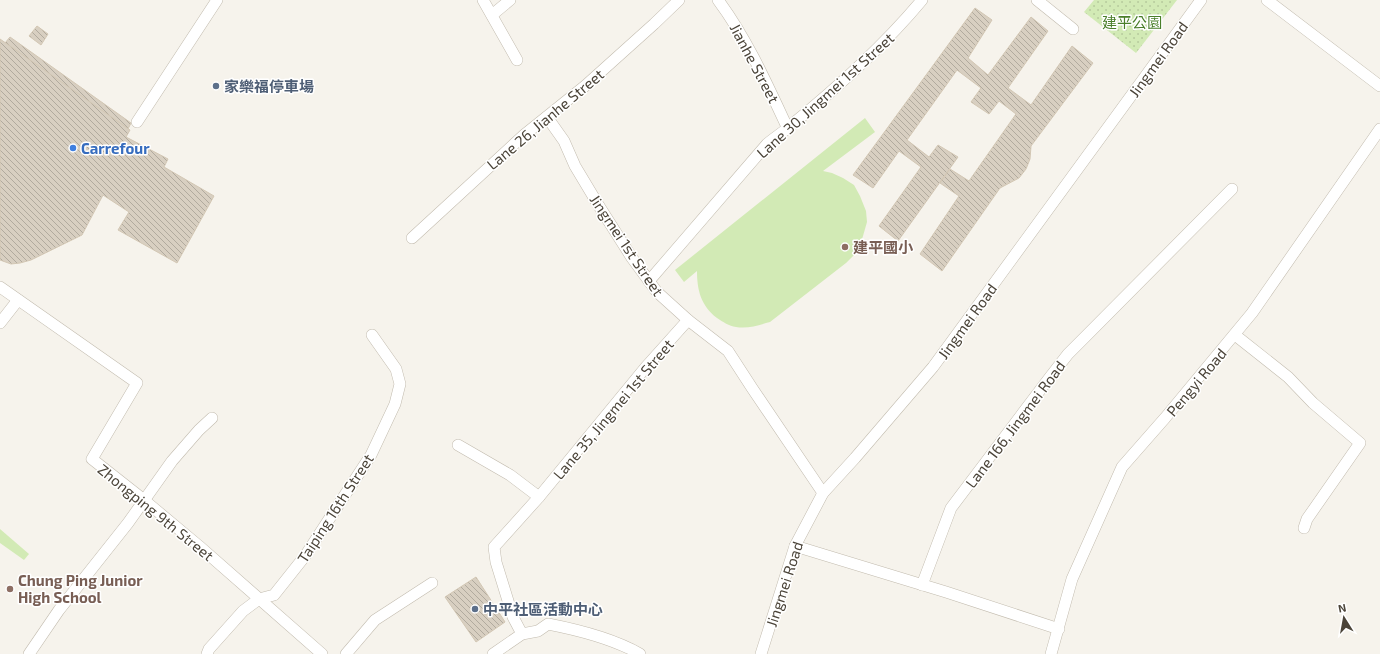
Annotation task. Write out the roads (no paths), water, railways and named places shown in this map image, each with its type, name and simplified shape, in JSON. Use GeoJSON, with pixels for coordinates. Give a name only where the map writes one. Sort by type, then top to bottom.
{"type":"FeatureCollection","features":[{"type":"Feature","properties":{"kind":"street"},"geometry":{"type":"LineString","coordinates":[[137,122],[217,0]]}},
{"type":"Feature","properties":{"kind":"street"},"geometry":{"type":"LineString","coordinates":[[483,0],[517,60]]}},
{"type":"Feature","properties":{"kind":"street"},"geometry":{"type":"LineString","coordinates":[[492,15],[510,0]]}},
{"type":"Feature","properties":{"kind":"street","name":"Lane 26, Jianhe Street"},"geometry":{"type":"LineString","coordinates":[[412,238],[524,135],[585,86],[679,0]]}},
{"type":"Feature","properties":{"kind":"street","name":"Jianhe Street"},"geometry":{"type":"LineString","coordinates":[[718,0],[729,15],[760,69],[788,128]]}},
{"type":"Feature","properties":{"kind":"street","name":"Lane 30, Jingmei 1st Street"},"geometry":{"type":"LineString","coordinates":[[649,281],[767,144],[857,69],[903,24],[922,0]]}},
{"type":"Feature","properties":{"kind":"street"},"geometry":{"type":"LineString","coordinates":[[1037,0],[1073,29]]}},
{"type":"Feature","properties":{"kind":"street","name":"Jingmei Road"},"geometry":{"type":"LineString","coordinates":[[761,654],[795,546],[823,493],[933,367],[1201,0]]}},
{"type":"Feature","properties":{"kind":"street"},"geometry":{"type":"LineString","coordinates":[[1267,0],[1380,86]]}},
{"type":"Feature","properties":{"kind":"street","name":"Jingmei 1st Street"},"geometry":{"type":"LineString","coordinates":[[547,117],[564,141],[576,166],[632,258],[656,292],[688,320],[728,351],[823,493]]}},
{"type":"Feature","properties":{"kind":"street","name":"Pengyi Road"},"geometry":{"type":"LineString","coordinates":[[1051,654],[1072,579],[1122,467],[1235,335],[1252,313],[1380,129]]}},
{"type":"Feature","properties":{"kind":"street","name":"Lane 166, Jingmei Road"},"geometry":{"type":"LineString","coordinates":[[922,585],[952,508],[1068,354],[1232,189]]}},
{"type":"Feature","properties":{"kind":"street","name":"Zhongping 9th Street"},"geometry":{"type":"LineString","coordinates":[[0,287],[137,383],[92,459],[199,546],[322,654]]}},
{"type":"Feature","properties":{"kind":"street"},"geometry":{"type":"LineString","coordinates":[[0,323],[18,300]]}},
{"type":"Feature","properties":{"kind":"street","name":"Lane 35, Jingmei 1st Street"},"geometry":{"type":"LineString","coordinates":[[522,634],[513,617],[496,562],[494,547],[539,497],[645,368],[688,320]]}},
{"type":"Feature","properties":{"kind":"street","name":"Taiping 16th Street"},"geometry":{"type":"LineString","coordinates":[[207,654],[209,649],[243,611],[259,599],[274,595],[305,556],[371,455],[395,404],[400,384],[396,369],[372,335]]}},
{"type":"Feature","properties":{"kind":"street"},"geometry":{"type":"LineString","coordinates":[[1235,335],[1288,377],[1313,403],[1360,443],[1308,519],[1304,528]]}},
{"type":"Feature","properties":{"kind":"street"},"geometry":{"type":"LineString","coordinates":[[29,654],[59,610],[128,523],[172,461],[199,430],[212,418]]}},
{"type":"Feature","properties":{"kind":"street"},"geometry":{"type":"LineString","coordinates":[[458,445],[510,475],[539,497]]}},
{"type":"Feature","properties":{"kind":"street"},"geometry":{"type":"LineString","coordinates":[[795,546],[1059,629]]}},
{"type":"Feature","properties":{"kind":"street"},"geometry":{"type":"LineString","coordinates":[[346,654],[375,620],[432,582]]}},
{"type":"Feature","properties":{"kind":"street"},"geometry":{"type":"LineString","coordinates":[[493,654],[522,634],[538,631],[548,624],[580,630],[640,654]]}},
{"type":"Feature","properties":{"kind":"place","name":"家樂福停車場"},"geometry":{"type":"Point","coordinates":[216,86]}},
{"type":"Feature","properties":{"kind":"place","name":"Carrefour"},"geometry":{"type":"Point","coordinates":[73,148]}},
{"type":"Feature","properties":{"kind":"place","name":"建平國小"},"geometry":{"type":"Point","coordinates":[845,247]}},
{"type":"Feature","properties":{"kind":"place","name":"Chung Ping Junior High School"},"geometry":{"type":"Point","coordinates":[10,589]}},
{"type":"Feature","properties":{"kind":"place","name":"中平社區活動中心"},"geometry":{"type":"Point","coordinates":[475,609]}},
{"type":"Feature","properties":{"kind":"park label","name":"建平公園"},"geometry":{"type":"Point","coordinates":[1132,22]}}]}
